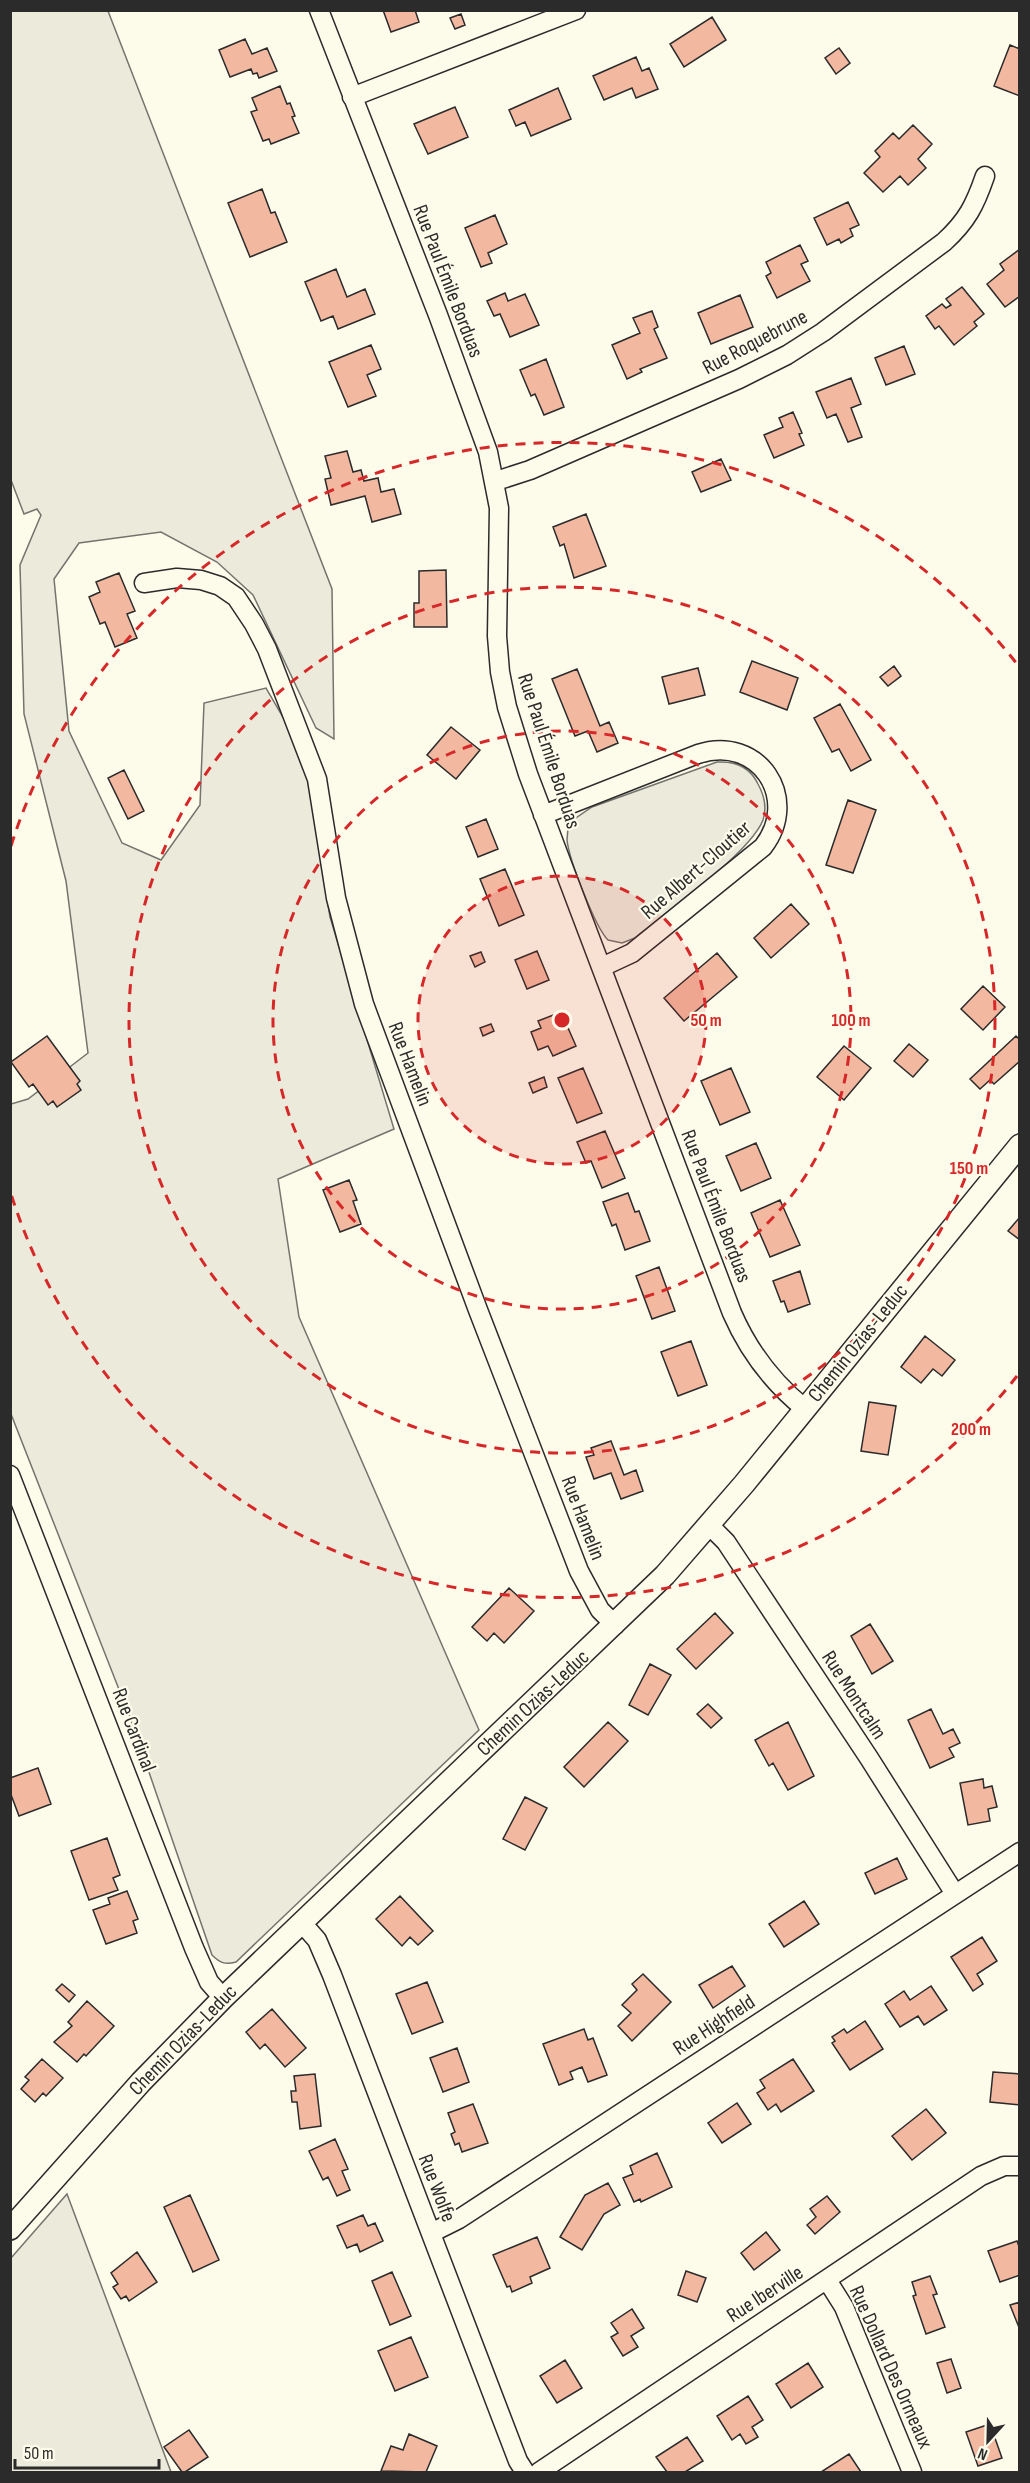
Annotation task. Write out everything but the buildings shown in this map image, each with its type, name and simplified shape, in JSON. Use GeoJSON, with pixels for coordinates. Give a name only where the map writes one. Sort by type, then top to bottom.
{"type":"FeatureCollection","features":[{"type":"Feature","properties":{"kind":"street","name":"Rue Paul Émile Borduas"},"geometry":{"type":"LineString","coordinates":[[319,10],[473,407],[488,452],[496,481],[500,521],[497,636],[500,672],[512,723],[543,815],[736,1321],[746,1342],[764,1369],[786,1394],[804,1408]]}},
{"type":"Feature","properties":{"kind":"street"},"geometry":{"type":"LineString","coordinates":[[352,97],[576,10]]}},
{"type":"Feature","properties":{"kind":"street","name":"Rue Roquebrune"},"geometry":{"type":"LineString","coordinates":[[496,481],[530,470],[739,379],[804,344],[944,242],[961,227],[970,215],[986,176]]}},
{"type":"Feature","properties":{"kind":"street","name":"Rue Hamelin"},"geometry":{"type":"LineString","coordinates":[[144,583],[177,578],[201,579],[220,586],[236,597],[267,649],[317,779],[336,898],[354,970],[376,1038],[579,1571],[600,1610],[615,1625]]}},
{"type":"Feature","properties":{"kind":"street","name":"Rue Albert-Cloutier"},"geometry":{"type":"LineString","coordinates":[[543,815],[698,754],[714,750],[730,751],[753,760],[765,771],[773,785],[777,801],[777,818],[772,833],[762,847],[632,953],[602,967]]}},
{"type":"Feature","properties":{"kind":"street","name":"Chemin Ozias-Leduc"},"geometry":{"type":"LineString","coordinates":[[10,2229],[141,2082],[223,1998],[665,1575],[709,1525],[1020,1145]]}},
{"type":"Feature","properties":{"kind":"street","name":"Rue Cardinal"},"geometry":{"type":"LineString","coordinates":[[10,1475],[194,1948],[209,1982],[223,1998]]}},
{"type":"Feature","properties":{"kind":"street","name":"Rue Montcalm"},"geometry":{"type":"LineString","coordinates":[[709,1525],[726,1542],[789,1636],[955,1894]]}},
{"type":"Feature","properties":{"kind":"street","name":"Rue Highfield"},"geometry":{"type":"LineString","coordinates":[[431,2233],[459,2219],[1020,1852]]}},
{"type":"Feature","properties":{"kind":"street","name":"Rue Wolfe"},"geometry":{"type":"LineString","coordinates":[[302,1923],[316,1940],[332,1975],[518,2462],[525,2472]]}},
{"type":"Feature","properties":{"kind":"street","name":"Rue Iberville"},"geometry":{"type":"LineString","coordinates":[[539,2472],[981,2176],[1004,2166],[1020,2166]]}},
{"type":"Feature","properties":{"kind":"street","name":"Rue Dollard Des Ormeaux"},"geometry":{"type":"LineString","coordinates":[[827,2280],[843,2307],[912,2472]]}},
{"type":"Feature","properties":{"kind":"shaded area"},"geometry":{"type":"Polygon","coordinates":[[[11,11],[108,11],[332,589],[334,739],[316,728],[253,595],[217,562],[161,532],[79,543],[54,579],[69,731],[122,843],[161,860],[200,805],[204,703],[266,688],[294,736],[307,775],[330,917],[394,1129],[278,1179],[299,1317],[479,1730],[236,1962],[229,1963],[220,1962],[212,1955],[131,1720],[11,1414],[11,1104],[28,1099],[88,1053],[66,881],[24,714],[20,565],[41,515],[37,509],[24,514],[11,480],[11,11]]]}},
{"type":"Feature","properties":{"kind":"shaded area"},"geometry":{"type":"Polygon","coordinates":[[[717,762],[741,766],[755,778],[765,806],[763,820],[742,849],[725,865],[635,938],[622,943],[608,940],[596,922],[572,862],[567,840],[570,822],[592,807],[717,762]]]}},
{"type":"Feature","properties":{"kind":"shaded area"},"geometry":{"type":"Polygon","coordinates":[[[67,2194],[171,2472],[11,2472],[11,2258],[67,2194]]]}}]}
